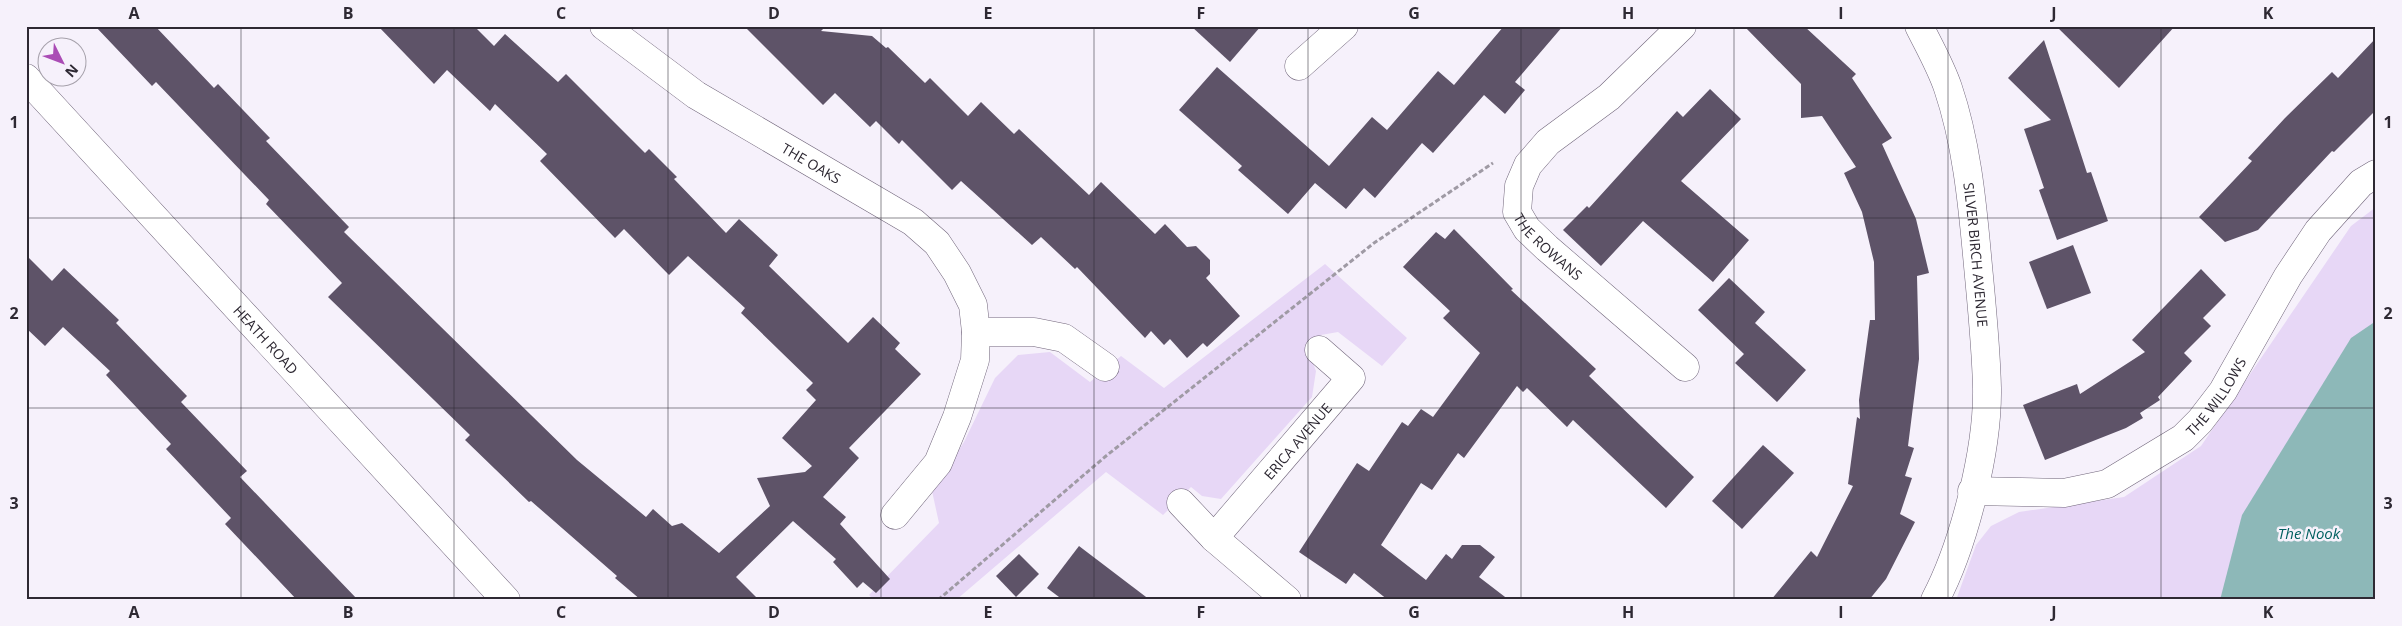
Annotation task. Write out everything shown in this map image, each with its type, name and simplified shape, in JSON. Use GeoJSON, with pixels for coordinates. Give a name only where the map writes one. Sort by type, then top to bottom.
{"type":"FeatureCollection","features":[{"type":"Feature","properties":{"kind":"street","name":"THE OAKS"},"geometry":{"type":"LineString","coordinates":[[604,26],[696,95],[913,222],[937,243],[957,273],[973,305],[976,332],[975,360],[957,418],[938,463],[895,515]]}},
{"type":"Feature","properties":{"kind":"street"},"geometry":{"type":"LineString","coordinates":[[1299,66],[1344,26]]}},
{"type":"Feature","properties":{"kind":"street","name":"THE ROWANS"},"geometry":{"type":"LineString","coordinates":[[1682,26],[1609,97],[1548,142],[1528,165],[1519,186],[1517,212],[1527,229],[1547,248],[1685,367]]}},
{"type":"Feature","properties":{"kind":"street","name":"SILVER BIRCH AVENUE"},"geometry":{"type":"LineString","coordinates":[[1919,26],[1948,87],[1963,148],[1974,218],[1987,388],[1981,445],[1972,491],[1958,543],[1944,582],[1935,600]]}},
{"type":"Feature","properties":{"kind":"street","name":"HEATH ROAD"},"geometry":{"type":"LineString","coordinates":[[26,78],[506,600]]}},
{"type":"Feature","properties":{"kind":"street","name":"THE WILLOWS"},"geometry":{"type":"LineString","coordinates":[[1972,491],[2064,493],[2106,484],[2183,438],[2200,421],[2223,391],[2288,276],[2318,231],[2361,183],[2376,174]]}},
{"type":"Feature","properties":{"kind":"street"},"geometry":{"type":"LineString","coordinates":[[976,332],[1034,332],[1064,338],[1105,367]]}},
{"type":"Feature","properties":{"kind":"street","name":"ERICA AVENUE"},"geometry":{"type":"LineString","coordinates":[[1214,538],[1351,378],[1319,350]]}},
{"type":"Feature","properties":{"kind":"street"},"geometry":{"type":"LineString","coordinates":[[1181,503],[1214,538],[1287,600]]}},
{"type":"Feature","properties":{"kind":"path"},"geometry":{"type":"LineString","coordinates":[[938,600],[1106,456],[1374,242],[1499,158]]}},
{"type":"Feature","properties":{"kind":"shaded area"},"geometry":{"type":"Polygon","coordinates":[[[2376,207],[2376,600],[1956,600],[1976,545],[1991,526],[2019,512],[2124,497],[2201,446],[2351,226],[2376,207]]]}},
{"type":"Feature","properties":{"kind":"shaded area"},"geometry":{"type":"Polygon","coordinates":[[[1325,264],[1407,338],[1382,366],[1338,332],[1321,335],[1308,350],[1316,371],[1312,397],[1221,499],[1202,496],[1191,487],[1163,515],[1106,472],[956,600],[874,600],[869,595],[939,523],[932,491],[964,442],[995,378],[1018,355],[1050,352],[1090,382],[1121,356],[1164,388],[1325,264]]]}},
{"type":"Feature","properties":{"kind":"water","name":"The Nook"},"geometry":{"type":"Polygon","coordinates":[[[2376,321],[2376,600],[2220,600],[2242,515],[2351,338],[2376,321]]]}},
{"type":"Feature","properties":{"kind":"building"},"geometry":{"type":"Polygon","coordinates":[[[95,26],[155,26],[214,88],[218,84],[270,138],[266,141],[349,227],[344,232],[577,460],[646,517],[653,509],[672,526],[682,523],[719,553],[770,506],[757,478],[805,472],[812,466],[782,438],[816,400],[806,390],[813,383],[741,313],[745,308],[688,256],[669,275],[624,229],[615,238],[540,161],[547,154],[495,104],[490,111],[447,70],[434,84],[378,26],[474,26],[494,46],[505,34],[558,82],[566,74],[645,153],[649,149],[677,177],[674,179],[726,233],[739,219],[778,255],[769,266],[848,343],[873,317],[900,343],[895,349],[921,374],[849,448],[859,458],[823,497],[846,517],[840,524],[890,579],[876,593],[863,582],[857,588],[833,562],[836,559],[793,521],[736,577],[759,600],[641,600],[615,578],[617,576],[531,501],[529,502],[465,440],[470,435],[328,297],[342,283],[266,204],[269,200],[156,82],[152,86],[95,26]]]}},
{"type":"Feature","properties":{"kind":"building"},"geometry":{"type":"Polygon","coordinates":[[[744,26],[826,26],[821,31],[872,36],[886,48],[888,47],[925,83],[930,78],[968,116],[981,102],[1014,134],[1019,129],[1089,195],[1101,182],[1155,234],[1165,224],[1187,247],[1196,246],[1210,260],[1210,274],[1206,278],[1240,316],[1207,347],[1203,343],[1187,358],[1170,339],[1164,345],[1151,331],[1145,338],[1077,267],[1075,269],[1041,237],[1032,245],[961,181],[952,190],[902,140],[899,144],[876,121],[870,127],[835,93],[823,105],[744,26]]]}},
{"type":"Feature","properties":{"kind":"building"},"geometry":{"type":"Polygon","coordinates":[[[1191,26],[1261,26],[1230,62],[1191,26]]]}},
{"type":"Feature","properties":{"kind":"building"},"geometry":{"type":"Polygon","coordinates":[[[1504,26],[1563,26],[1515,82],[1525,90],[1505,114],[1484,95],[1433,153],[1422,143],[1375,198],[1364,188],[1346,209],[1315,183],[1288,214],[1238,170],[1242,166],[1179,110],[1217,67],[1329,166],[1372,117],[1387,130],[1438,71],[1454,85],[1504,26]]]}},
{"type":"Feature","properties":{"kind":"building"},"geometry":{"type":"Polygon","coordinates":[[[1744,26],[1804,26],[1856,74],[1852,78],[1892,138],[1882,144],[1916,219],[1929,273],[1917,276],[1919,359],[1908,446],[1914,448],[1905,476],[1912,478],[1900,514],[1915,522],[1886,579],[1869,600],[1771,600],[1811,551],[1817,557],[1853,486],[1848,484],[1857,417],[1860,419],[1859,400],[1870,320],[1875,320],[1874,262],[1862,212],[1844,173],[1856,167],[1822,116],[1801,118],[1801,84],[1744,26]]]}},
{"type":"Feature","properties":{"kind":"building"},"geometry":{"type":"Polygon","coordinates":[[[2056,26],[2175,26],[2119,88],[2056,26]]]}},
{"type":"Feature","properties":{"kind":"building"},"geometry":{"type":"Polygon","coordinates":[[[2376,38],[2376,110],[2334,152],[2332,151],[2258,230],[2225,242],[2199,217],[2252,161],[2248,158],[2285,118],[2332,72],[2338,78],[2376,38]]]}},
{"type":"Feature","properties":{"kind":"building"},"geometry":{"type":"Polygon","coordinates":[[[2044,40],[2087,173],[2091,172],[2108,221],[2057,240],[2039,190],[2044,188],[2024,129],[2051,120],[2008,78],[2044,40]]]}},
{"type":"Feature","properties":{"kind":"building"},"geometry":{"type":"Polygon","coordinates":[[[1710,89],[1741,119],[1681,181],[1749,240],[1713,282],[1643,221],[1601,266],[1563,230],[1587,206],[1589,208],[1677,111],[1683,117],[1710,89]]]}},
{"type":"Feature","properties":{"kind":"building"},"geometry":{"type":"Polygon","coordinates":[[[1454,229],[1513,289],[1511,290],[1596,369],[1589,376],[1694,477],[1666,508],[1573,420],[1567,427],[1527,388],[1523,392],[1517,386],[1464,458],[1458,453],[1432,490],[1421,483],[1381,545],[1426,580],[1446,554],[1452,559],[1462,545],[1480,545],[1495,557],[1479,577],[1509,600],[1388,600],[1354,573],[1346,584],[1299,552],[1357,463],[1369,471],[1402,422],[1408,426],[1421,409],[1433,417],[1480,353],[1443,318],[1450,311],[1403,267],[1436,232],[1445,239],[1454,229]]]}},
{"type":"Feature","properties":{"kind":"building"},"geometry":{"type":"Polygon","coordinates":[[[2073,245],[2091,293],[2047,309],[2029,262],[2073,245]]]}},
{"type":"Feature","properties":{"kind":"building"},"geometry":{"type":"Polygon","coordinates":[[[26,255],[52,281],[64,268],[119,320],[116,323],[187,396],[181,402],[247,471],[240,477],[358,600],[297,600],[225,524],[231,518],[166,449],[171,444],[106,375],[110,371],[63,327],[45,346],[26,328],[26,255]]]}},
{"type":"Feature","properties":{"kind":"building"},"geometry":{"type":"Polygon","coordinates":[[[2201,269],[2226,295],[2203,318],[2211,326],[2184,353],[2192,361],[2158,397],[2160,400],[2140,413],[2143,418],[2126,428],[2045,460],[2023,405],[2077,384],[2080,394],[2145,352],[2132,340],[2201,269]]]}},
{"type":"Feature","properties":{"kind":"building"},"geometry":{"type":"Polygon","coordinates":[[[1729,278],[1765,312],[1755,323],[1806,370],[1777,402],[1735,363],[1744,354],[1698,310],[1729,278]]]}},
{"type":"Feature","properties":{"kind":"building"},"geometry":{"type":"Polygon","coordinates":[[[1763,445],[1794,473],[1742,529],[1712,501],[1763,445]]]}},
{"type":"Feature","properties":{"kind":"building"},"geometry":{"type":"Polygon","coordinates":[[[1079,546],[1150,600],[1063,600],[1047,588],[1079,546]]]}},
{"type":"Feature","properties":{"kind":"building"},"geometry":{"type":"Polygon","coordinates":[[[1019,554],[1039,574],[1016,597],[996,576],[1019,554]]]}}]}
